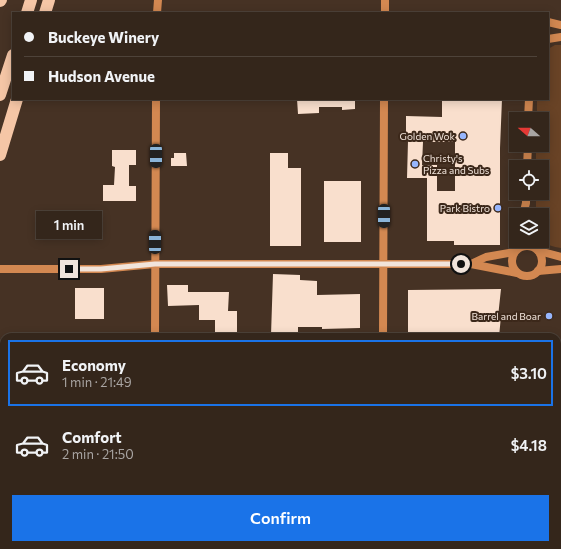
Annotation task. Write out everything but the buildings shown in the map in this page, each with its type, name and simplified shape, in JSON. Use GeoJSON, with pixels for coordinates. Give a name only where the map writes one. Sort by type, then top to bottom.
{"type":"FeatureCollection","features":[{"type":"Feature","properties":{"kind":"highway"},"geometry":{"type":"LineString","coordinates":[[27,12],[31,0]]}},
{"type":"Feature","properties":{"kind":"highway"},"geometry":{"type":"LineString","coordinates":[[45,12],[49,0]]}},
{"type":"Feature","properties":{"kind":"highway"},"geometry":{"type":"LineString","coordinates":[[0,95],[12,58]]}},
{"type":"Feature","properties":{"kind":"highway"},"geometry":{"type":"LineString","coordinates":[[0,155],[17,100]]}},
{"type":"Feature","properties":{"kind":"street"},"geometry":{"type":"LineString","coordinates":[[158,0],[158,12]]}},
{"type":"Feature","properties":{"kind":"street"},"geometry":{"type":"LineString","coordinates":[[385,0],[385,12]]}},
{"type":"Feature","properties":{"kind":"street"},"geometry":{"type":"LineString","coordinates":[[550,38],[561,37]]}},
{"type":"Feature","properties":{"kind":"street"},"geometry":{"type":"LineString","coordinates":[[155,333],[156,100]]}},
{"type":"Feature","properties":{"kind":"street"},"geometry":{"type":"LineString","coordinates":[[383,333],[384,100]]}},
{"type":"Feature","properties":{"kind":"street"},"geometry":{"type":"LineString","coordinates":[[528,112],[529,100]]}},
{"type":"Feature","properties":{"kind":"street"},"geometry":{"type":"LineString","coordinates":[[525,208],[526,203]]}},
{"type":"Feature","properties":{"kind":"street"},"geometry":{"type":"LineString","coordinates":[[526,203],[528,208]]}},
{"type":"Feature","properties":{"kind":"street"},"geometry":{"type":"LineString","coordinates":[[471,264],[486,257],[514,248]]}},
{"type":"Feature","properties":{"kind":"street"},"geometry":{"type":"LineString","coordinates":[[516,248],[512,256],[512,266],[517,273]]}},
{"type":"Feature","properties":{"kind":"street"},"geometry":{"type":"LineString","coordinates":[[537,248],[541,255],[542,264],[538,271]]}},
{"type":"Feature","properties":{"kind":"street"},"geometry":{"type":"LineString","coordinates":[[538,248],[561,257]]}},
{"type":"Feature","properties":{"kind":"street"},"geometry":{"type":"LineString","coordinates":[[0,269],[101,269],[155,264],[471,264],[530,276],[538,271],[561,269]]}},
{"type":"Feature","properties":{"kind":"shaded area"},"geometry":{"type":"Polygon","coordinates":[[[555,45],[561,45],[561,248],[549,244],[549,208],[536,208],[536,200],[549,200],[549,160],[536,160],[536,152],[549,152],[549,112],[537,112],[537,100],[549,100],[549,48],[555,45]]]}},
{"type":"Feature","properties":{"kind":"place","name":"Golden Wok"},"geometry":{"type":"Point","coordinates":[463,136]}},
{"type":"Feature","properties":{"kind":"place","name":"Christy's Pizza and Subs"},"geometry":{"type":"Point","coordinates":[415,164]}},
{"type":"Feature","properties":{"kind":"place","name":"Park Bistro"},"geometry":{"type":"Point","coordinates":[498,208]}},
{"type":"Feature","properties":{"kind":"place","name":"Barrel and Boar"},"geometry":{"type":"Point","coordinates":[549,316]}},
{"type":"Feature","properties":{"kind":"route"},"geometry":{"type":"LineString","coordinates":[[69,269],[101,269],[155,264],[461,264]]}}]}
